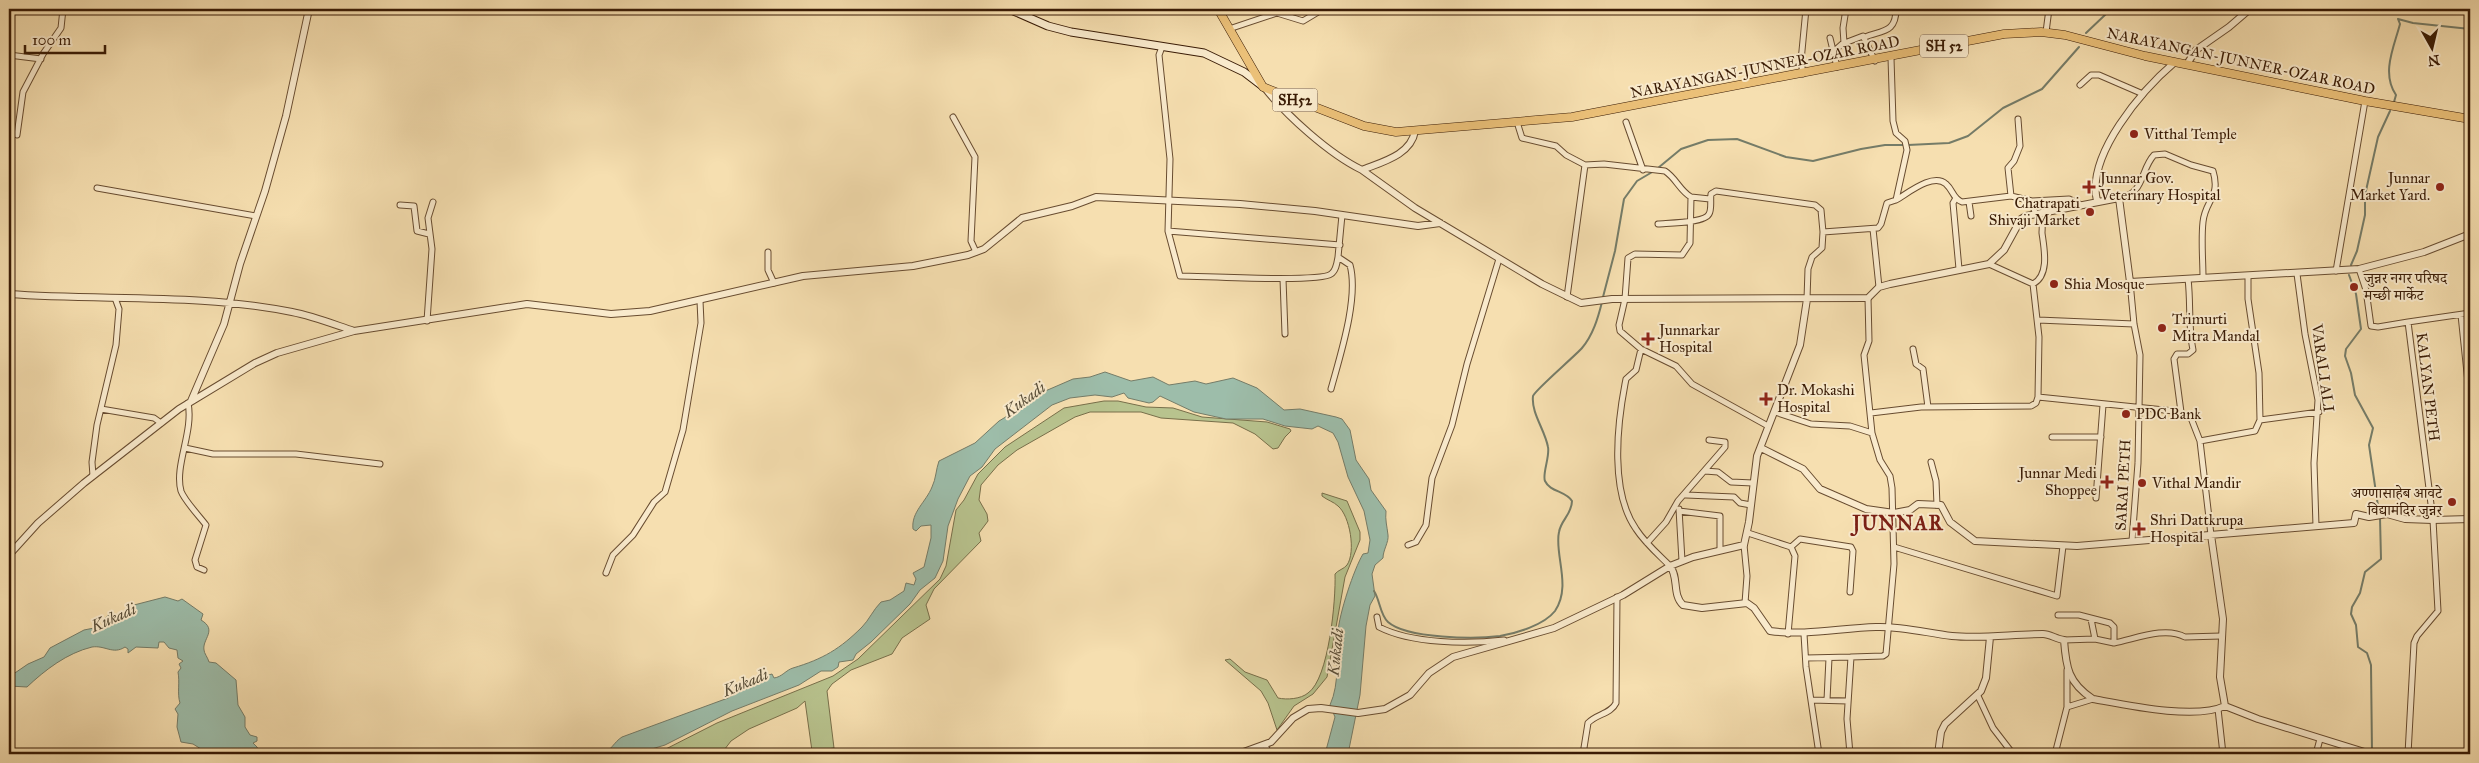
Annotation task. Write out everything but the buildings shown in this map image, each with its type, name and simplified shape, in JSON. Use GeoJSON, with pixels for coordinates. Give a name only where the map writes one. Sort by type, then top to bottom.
{"type":"FeatureCollection","features":[{"type":"Feature","properties":{"kind":"main road"},"geometry":{"type":"LineString","coordinates":[[1009,9],[1048,26],[1071,32],[1192,50],[1210,55],[1244,72],[1264,87]]}},
{"type":"Feature","properties":{"kind":"main road","name":"SH52"},"geometry":{"type":"LineString","coordinates":[[1218,9],[1264,87],[1381,131],[1415,131]]}},
{"type":"Feature","properties":{"kind":"main road","name":"NARAYANGAN-JUNNER-OZAR ROAD"},"geometry":{"type":"LineString","coordinates":[[1415,131],[1572,117],[1891,58],[2004,34],[2046,32],[2175,62],[2365,101],[2470,119]]}},
{"type":"Feature","properties":{"kind":"street"},"geometry":{"type":"LineString","coordinates":[[17,135],[23,92],[41,58],[61,28],[63,9]]}},
{"type":"Feature","properties":{"kind":"street"},"geometry":{"type":"LineString","coordinates":[[204,570],[197,566],[195,560],[206,525],[181,491],[181,473],[186,448],[190,402],[219,339],[230,304],[240,264],[286,116],[309,9]]}},
{"type":"Feature","properties":{"kind":"street"},"geometry":{"type":"LineString","coordinates":[[1230,29],[1277,13],[1303,21],[1323,9]]}},
{"type":"Feature","properties":{"kind":"street"},"geometry":{"type":"LineString","coordinates":[[1803,74],[1801,61],[1806,9]]}},
{"type":"Feature","properties":{"kind":"street"},"geometry":{"type":"LineString","coordinates":[[1844,43],[1843,28],[1846,9]]}},
{"type":"Feature","properties":{"kind":"street"},"geometry":{"type":"LineString","coordinates":[[1833,52],[1844,43],[1892,26],[1896,22],[1896,9]]}},
{"type":"Feature","properties":{"kind":"street"},"geometry":{"type":"LineString","coordinates":[[2046,32],[2049,9]]}},
{"type":"Feature","properties":{"kind":"street"},"geometry":{"type":"LineString","coordinates":[[2186,64],[2196,50],[2229,27],[2250,9]]}},
{"type":"Feature","properties":{"kind":"street"},"geometry":{"type":"LineString","coordinates":[[1865,37],[1875,60]]}},
{"type":"Feature","properties":{"kind":"street"},"geometry":{"type":"LineString","coordinates":[[1830,38],[1837,68]]}},
{"type":"Feature","properties":{"kind":"street"},"geometry":{"type":"LineString","coordinates":[[1162,47],[1159,55],[1170,160],[1168,231],[1180,276],[1283,279],[1326,276],[1335,270],[1340,245],[1342,215]]}},
{"type":"Feature","properties":{"kind":"street"},"geometry":{"type":"LineString","coordinates":[[9,54],[41,58]]}},
{"type":"Feature","properties":{"kind":"street"},"geometry":{"type":"LineString","coordinates":[[1891,58],[1893,121],[1896,133],[1906,142],[1907,150],[1896,200]]}},
{"type":"Feature","properties":{"kind":"street"},"geometry":{"type":"LineString","coordinates":[[2097,201],[2095,188],[2097,175],[2108,144],[2143,94],[2175,62]]}},
{"type":"Feature","properties":{"kind":"street"},"geometry":{"type":"LineString","coordinates":[[2080,85],[2091,75],[2099,75],[2143,94]]}},
{"type":"Feature","properties":{"kind":"street"},"geometry":{"type":"LineString","coordinates":[[1264,87],[1287,114],[1317,139],[1362,170],[1440,223],[1499,259],[1581,304],[1625,299],[1868,298],[1879,287],[1989,264],[2004,250],[2021,219],[2127,196],[2136,190],[2149,160],[2154,155],[2165,154],[2191,166],[2213,171],[2215,194],[2205,212],[2203,223],[2203,278]]}},
{"type":"Feature","properties":{"kind":"street"},"geometry":{"type":"LineString","coordinates":[[2336,271],[2365,101]]}},
{"type":"Feature","properties":{"kind":"street"},"geometry":{"type":"LineString","coordinates":[[953,118],[975,156],[971,241],[976,252]]}},
{"type":"Feature","properties":{"kind":"street"},"geometry":{"type":"LineString","coordinates":[[2011,196],[2008,168],[2014,161],[2020,146],[2018,119]]}},
{"type":"Feature","properties":{"kind":"street"},"geometry":{"type":"LineString","coordinates":[[1517,122],[1522,138],[1556,146],[1566,155],[1585,165],[1604,164],[1642,170],[1660,170],[1670,174],[1684,193],[1692,197],[1710,199]]}},
{"type":"Feature","properties":{"kind":"street"},"geometry":{"type":"LineString","coordinates":[[1626,122],[1642,170]]}},
{"type":"Feature","properties":{"kind":"street"},"geometry":{"type":"LineString","coordinates":[[1362,170],[1400,154],[1413,140],[1415,131]]}},
{"type":"Feature","properties":{"kind":"street"},"geometry":{"type":"LineString","coordinates":[[1567,297],[1585,165]]}},
{"type":"Feature","properties":{"kind":"street"},"geometry":{"type":"LineString","coordinates":[[1823,232],[1873,229],[1881,224],[1887,203],[1896,200],[1925,183],[1934,181],[1945,183],[1956,198],[1962,202],[2011,196],[2032,201],[2068,199],[2081,205]]}},
{"type":"Feature","properties":{"kind":"street"},"geometry":{"type":"LineString","coordinates":[[97,188],[256,216]]}},
{"type":"Feature","properties":{"kind":"street"},"geometry":{"type":"LineString","coordinates":[[1658,224],[1691,221],[1708,216],[1711,194],[1716,191],[1815,205],[1821,210],[1822,248],[1812,256],[1808,269],[1807,299],[1800,346],[1760,448],[1753,483],[1748,533],[1744,545],[1747,576],[1745,603]]}},
{"type":"Feature","properties":{"kind":"street"},"geometry":{"type":"LineString","coordinates":[[9,555],[38,523],[93,476],[190,402],[255,362],[277,353],[354,331],[527,304],[611,314],[650,311],[824,273],[913,266],[984,249],[1022,218],[1072,206],[1096,197],[1240,204],[1342,215],[1418,226],[1440,223]]}},
{"type":"Feature","properties":{"kind":"street"},"geometry":{"type":"LineString","coordinates":[[1692,197],[1690,243],[1682,254],[1635,254],[1628,258],[1625,299],[1619,325],[1620,331],[1641,350],[1676,366],[1692,384],[1768,426]]}},
{"type":"Feature","properties":{"kind":"street"},"geometry":{"type":"LineString","coordinates":[[1956,198],[1953,204],[1959,269]]}},
{"type":"Feature","properties":{"kind":"street"},"geometry":{"type":"LineString","coordinates":[[2120,198],[2130,282],[2359,269],[2424,252],[2470,234]]}},
{"type":"Feature","properties":{"kind":"street"},"geometry":{"type":"LineString","coordinates":[[2032,201],[2036,216],[2042,222],[2045,256],[2043,271],[2039,280],[2033,284]]}},
{"type":"Feature","properties":{"kind":"street"},"geometry":{"type":"LineString","coordinates":[[427,321],[432,249],[428,218],[433,202]]}},
{"type":"Feature","properties":{"kind":"street"},"geometry":{"type":"LineString","coordinates":[[1969,202],[1971,216]]}},
{"type":"Feature","properties":{"kind":"street"},"geometry":{"type":"LineString","coordinates":[[400,205],[414,206],[417,231],[429,234]]}},
{"type":"Feature","properties":{"kind":"street"},"geometry":{"type":"LineString","coordinates":[[1873,229],[1879,287]]}},
{"type":"Feature","properties":{"kind":"street"},"geometry":{"type":"LineString","coordinates":[[1168,231],[1340,245]]}},
{"type":"Feature","properties":{"kind":"street"},"geometry":{"type":"LineString","coordinates":[[768,252],[768,270],[774,283]]}},
{"type":"Feature","properties":{"kind":"street"},"geometry":{"type":"LineString","coordinates":[[1331,389],[1342,350],[1353,278],[1350,265],[1338,257]]}},
{"type":"Feature","properties":{"kind":"street"},"geometry":{"type":"LineString","coordinates":[[1408,545],[1416,542],[1426,525],[1432,478],[1452,425],[1467,364],[1499,259]]}},
{"type":"Feature","properties":{"kind":"street"},"geometry":{"type":"LineString","coordinates":[[1989,264],[2033,284]]}},
{"type":"Feature","properties":{"kind":"street","name":"KALYAN PETH"},"geometry":{"type":"LineString","coordinates":[[2359,269],[2366,290],[2371,326],[2378,327],[2408,322],[2432,520],[2438,611],[2417,636],[2414,644],[2408,754]]}},
{"type":"Feature","properties":{"kind":"street","name":"VARALI ALI"},"geometry":{"type":"LineString","coordinates":[[2297,274],[2319,412],[2314,463],[2316,526]]}},
{"type":"Feature","properties":{"kind":"street"},"geometry":{"type":"LineString","coordinates":[[2200,441],[2255,431],[2260,420],[2259,373],[2248,299],[2248,276]]}},
{"type":"Feature","properties":{"kind":"street"},"geometry":{"type":"LineString","coordinates":[[1283,279],[1285,334]]}},
{"type":"Feature","properties":{"kind":"street"},"geometry":{"type":"LineString","coordinates":[[2181,412],[2174,359],[2177,354],[2188,354],[2193,350],[2190,336],[2191,303],[2188,279]]}},
{"type":"Feature","properties":{"kind":"street","name":"SARAI PETH"},"geometry":{"type":"LineString","coordinates":[[2130,282],[2134,324],[2140,355],[2138,471],[2132,541]]}},
{"type":"Feature","properties":{"kind":"street"},"geometry":{"type":"LineString","coordinates":[[1871,413],[1928,407],[2032,406],[2036,403],[2038,398],[2040,352],[2033,284]]}},
{"type":"Feature","properties":{"kind":"street"},"geometry":{"type":"LineString","coordinates":[[9,294],[59,298],[115,298],[230,304],[293,312],[354,331]]}},
{"type":"Feature","properties":{"kind":"street"},"geometry":{"type":"LineString","coordinates":[[93,476],[92,462],[101,409],[116,345],[119,309],[115,298]]}},
{"type":"Feature","properties":{"kind":"street"},"geometry":{"type":"LineString","coordinates":[[1806,658],[1884,656],[1886,654],[1894,547],[1894,513],[1891,481],[1880,460],[1872,433],[1864,355],[1869,342],[1868,298]]}},
{"type":"Feature","properties":{"kind":"street"},"geometry":{"type":"LineString","coordinates":[[606,573],[612,555],[633,535],[654,502],[665,492],[685,421],[701,323],[700,301]]}},
{"type":"Feature","properties":{"kind":"street"},"geometry":{"type":"LineString","coordinates":[[2408,322],[2470,313]]}},
{"type":"Feature","properties":{"kind":"street"},"geometry":{"type":"LineString","coordinates":[[2461,315],[2470,402]]}},
{"type":"Feature","properties":{"kind":"street"},"geometry":{"type":"LineString","coordinates":[[2038,320],[2134,324]]}},
{"type":"Feature","properties":{"kind":"street"},"geometry":{"type":"LineString","coordinates":[[1913,349],[1916,364],[1923,369],[1928,407]]}},
{"type":"Feature","properties":{"kind":"street"},"geometry":{"type":"LineString","coordinates":[[1641,350],[1636,370],[1625,384],[1620,413],[1618,445],[1620,476],[1629,517],[1647,543],[1670,566],[1675,575],[1677,597],[1683,605],[1702,608],[1745,603],[1752,606],[1770,631],[1788,634],[1888,628],[1937,632],[1950,636],[1990,637],[2045,634],[2055,639],[2094,639],[2114,643],[2153,634],[2180,634],[2185,637],[2221,636]]}},
{"type":"Feature","properties":{"kind":"street"},"geometry":{"type":"LineString","coordinates":[[2038,398],[2181,412],[2194,422],[2200,441],[2223,619],[2220,677],[2225,706]]}},
{"type":"Feature","properties":{"kind":"street"},"geometry":{"type":"LineString","coordinates":[[2096,498],[2103,405]]}},
{"type":"Feature","properties":{"kind":"street"},"geometry":{"type":"LineString","coordinates":[[101,409],[154,418],[161,423]]}},
{"type":"Feature","properties":{"kind":"street"},"geometry":{"type":"LineString","coordinates":[[1775,412],[1811,424],[1850,426],[1872,433]]}},
{"type":"Feature","properties":{"kind":"street"},"geometry":{"type":"LineString","coordinates":[[2260,420],[2319,412]]}},
{"type":"Feature","properties":{"kind":"street"},"geometry":{"type":"LineString","coordinates":[[2052,437],[2101,437]]}},
{"type":"Feature","properties":{"kind":"street"},"geometry":{"type":"LineString","coordinates":[[1647,543],[1666,522],[1678,502],[1686,495],[1726,444],[1725,442],[1710,440]]}},
{"type":"Feature","properties":{"kind":"street"},"geometry":{"type":"LineString","coordinates":[[186,448],[213,454],[296,454],[380,464]]}},
{"type":"Feature","properties":{"kind":"street"},"geometry":{"type":"LineString","coordinates":[[1760,448],[1803,469],[1820,488],[1859,504],[1866,509],[1894,513],[1910,510],[1918,504],[1943,507],[1950,522],[1958,525],[1975,541],[2018,544],[2055,543],[2063,546],[2132,541],[2354,523],[2356,514],[2359,513],[2369,517],[2387,514],[2406,519],[2470,519]]}},
{"type":"Feature","properties":{"kind":"street"},"geometry":{"type":"LineString","coordinates":[[1930,462],[1936,481],[1937,505]]}},
{"type":"Feature","properties":{"kind":"street"},"geometry":{"type":"LineString","coordinates":[[1705,471],[1718,472],[1731,482],[1753,483]]}},
{"type":"Feature","properties":{"kind":"street"},"geometry":{"type":"LineString","coordinates":[[1686,495],[1734,497],[1740,503],[1751,505]]}},
{"type":"Feature","properties":{"kind":"street"},"geometry":{"type":"LineString","coordinates":[[1678,502],[1682,561]]}},
{"type":"Feature","properties":{"kind":"street"},"geometry":{"type":"LineString","coordinates":[[1679,511],[1720,516],[1720,550]]}},
{"type":"Feature","properties":{"kind":"street"},"geometry":{"type":"LineString","coordinates":[[1748,533],[1791,547],[1795,556],[1788,634]]}},
{"type":"Feature","properties":{"kind":"street"},"geometry":{"type":"LineString","coordinates":[[1791,547],[1800,539],[1808,538],[1852,547],[1850,592]]}},
{"type":"Feature","properties":{"kind":"street"},"geometry":{"type":"LineString","coordinates":[[1238,754],[1247,753],[1265,745],[1300,713],[1312,708],[1358,713],[1385,709],[1405,699],[1429,673],[1453,657],[1554,628],[1617,598],[1670,566],[1720,550],[1744,545]]}},
{"type":"Feature","properties":{"kind":"street"},"geometry":{"type":"LineString","coordinates":[[1894,547],[2057,596],[2063,546]]}},
{"type":"Feature","properties":{"kind":"street"},"geometry":{"type":"LineString","coordinates":[[1584,754],[1588,723],[1595,716],[1612,709],[1616,703],[1617,598]]}},
{"type":"Feature","properties":{"kind":"street"},"geometry":{"type":"LineString","coordinates":[[2058,615],[2079,615],[2113,625],[2114,643]]}},
{"type":"Feature","properties":{"kind":"street"},"geometry":{"type":"LineString","coordinates":[[1377,617],[1379,627],[1408,637],[1485,642],[1515,639]]}},
{"type":"Feature","properties":{"kind":"street"},"geometry":{"type":"LineString","coordinates":[[2091,619],[2094,639]]}},
{"type":"Feature","properties":{"kind":"street"},"geometry":{"type":"LineString","coordinates":[[1804,634],[1819,754]]}},
{"type":"Feature","properties":{"kind":"street"},"geometry":{"type":"LineString","coordinates":[[1938,754],[1941,732],[1945,724],[1955,713],[1978,696],[1986,678],[1990,637]]}},
{"type":"Feature","properties":{"kind":"street"},"geometry":{"type":"LineString","coordinates":[[2055,754],[2067,707],[2068,682],[2064,640]]}},
{"type":"Feature","properties":{"kind":"street"},"geometry":{"type":"LineString","coordinates":[[1850,754],[1848,701],[1851,657]]}},
{"type":"Feature","properties":{"kind":"street"},"geometry":{"type":"LineString","coordinates":[[1827,700],[1829,658]]}},
{"type":"Feature","properties":{"kind":"street"},"geometry":{"type":"LineString","coordinates":[[2066,667],[2082,692],[2093,699],[2174,711],[2218,709],[2225,706],[2258,720],[2371,754]]}},
{"type":"Feature","properties":{"kind":"street"},"geometry":{"type":"LineString","coordinates":[[1978,696],[1990,722],[2013,754]]}},
{"type":"Feature","properties":{"kind":"street"},"geometry":{"type":"LineString","coordinates":[[2067,707],[2093,699]]}},
{"type":"Feature","properties":{"kind":"street"},"geometry":{"type":"LineString","coordinates":[[1811,700],[1848,701]]}},
{"type":"Feature","properties":{"kind":"street"},"geometry":{"type":"LineString","coordinates":[[2218,709],[2223,754]]}},
{"type":"Feature","properties":{"kind":"street"},"geometry":{"type":"LineString","coordinates":[[2316,754],[2320,739]]}},
{"type":"Feature","properties":{"kind":"street"},"geometry":{"type":"LineString","coordinates":[[1265,745],[1270,754]]}},
{"type":"Feature","properties":{"kind":"green space"},"geometry":{"type":"Polygon","coordinates":[[[1104,401],[1118,401],[1146,407],[1173,408],[1202,417],[1267,422],[1290,429],[1291,431],[1278,448],[1273,449],[1255,434],[1233,423],[1161,418],[1141,412],[1090,412],[1075,417],[1017,450],[998,465],[981,485],[979,500],[987,514],[988,521],[979,533],[981,541],[934,589],[926,605],[930,619],[902,638],[892,654],[851,670],[832,684],[827,691],[834,748],[812,751],[805,701],[797,708],[749,729],[731,741],[721,754],[656,754],[717,723],[833,676],[858,659],[940,579],[946,566],[956,510],[964,500],[978,474],[1005,447],[1064,408],[1104,401]]]}},
{"type":"Feature","properties":{"kind":"green space"},"geometry":{"type":"Polygon","coordinates":[[[1322,493],[1347,501],[1360,532],[1360,540],[1345,577],[1327,677],[1313,694],[1294,706],[1277,730],[1268,703],[1261,691],[1225,660],[1230,659],[1245,672],[1267,680],[1278,698],[1302,697],[1315,685],[1321,672],[1330,638],[1335,574],[1347,565],[1351,552],[1350,534],[1346,518],[1338,506],[1322,496],[1322,493]]]}},
{"type":"Feature","properties":{"kind":"water","name":"Kukadi"},"geometry":{"type":"Polygon","coordinates":[[[1105,372],[1131,381],[1153,377],[1169,385],[1195,381],[1206,384],[1233,378],[1257,388],[1284,410],[1300,409],[1336,417],[1342,419],[1350,430],[1356,460],[1369,479],[1371,490],[1386,511],[1388,538],[1383,558],[1375,565],[1372,574],[1375,596],[1370,605],[1366,626],[1360,695],[1348,754],[1325,754],[1335,717],[1330,705],[1336,679],[1339,624],[1351,581],[1363,554],[1368,553],[1370,540],[1364,511],[1348,477],[1338,442],[1333,433],[1318,426],[1312,429],[1285,426],[1263,419],[1226,419],[1194,412],[1160,396],[1149,403],[1128,398],[1124,393],[1112,397],[1095,395],[1070,398],[1052,405],[995,449],[982,467],[970,476],[958,499],[948,526],[943,561],[935,578],[920,590],[910,604],[871,642],[856,654],[853,660],[839,662],[838,667],[832,671],[821,671],[799,685],[732,711],[665,745],[635,754],[602,754],[608,751],[622,737],[728,698],[737,692],[740,683],[772,674],[774,678],[779,676],[791,669],[822,657],[854,635],[881,602],[890,600],[904,591],[906,583],[914,585],[916,579],[913,573],[924,567],[931,538],[931,525],[921,526],[916,531],[913,529],[913,523],[914,517],[933,484],[939,461],[975,443],[999,421],[1019,409],[1028,395],[1043,392],[1073,379],[1090,377],[1105,372]]]}},
{"type":"Feature","properties":{"kind":"water","name":"Kukadi"},"geometry":{"type":"Polygon","coordinates":[[[165,597],[178,601],[182,599],[203,614],[201,620],[206,624],[209,631],[204,646],[205,653],[209,662],[216,663],[236,680],[238,705],[245,717],[245,727],[250,735],[257,737],[257,741],[253,743],[260,754],[209,754],[193,744],[181,742],[177,727],[178,714],[175,709],[180,703],[178,672],[181,668],[179,664],[183,661],[178,658],[177,650],[169,648],[164,642],[159,642],[158,648],[136,647],[128,653],[128,649],[125,647],[113,650],[92,647],[74,653],[57,663],[27,687],[9,686],[9,677],[28,664],[44,657],[50,648],[84,630],[104,626],[106,617],[111,614],[121,616],[134,605],[165,597]]]}},
{"type":"Feature","properties":{"kind":"waterway"},"geometry":{"type":"LineString","coordinates":[[2086,33],[2106,14],[2107,9]]}},
{"type":"Feature","properties":{"kind":"waterway"},"geometry":{"type":"LineString","coordinates":[[2394,102],[2396,95],[2389,78],[2389,69],[2400,24],[2398,19],[2413,23],[2470,29]]}},
{"type":"Feature","properties":{"kind":"waterway"},"geometry":{"type":"LineString","coordinates":[[1908,145],[1949,143],[1968,136],[2003,108],[2042,89],[2079,47]]}},
{"type":"Feature","properties":{"kind":"waterway"},"geometry":{"type":"LineString","coordinates":[[2351,265],[2357,251],[2365,215],[2365,195],[2378,137],[2390,111]]}},
{"type":"Feature","properties":{"kind":"waterway"},"geometry":{"type":"LineString","coordinates":[[1658,168],[1681,149],[1708,140],[1737,139],[1786,157],[1813,161],[1861,149],[1885,145],[1904,145]]}},
{"type":"Feature","properties":{"kind":"waterway"},"geometry":{"type":"LineString","coordinates":[[1603,297],[1615,251],[1624,199],[1637,181],[1654,171]]}},
{"type":"Feature","properties":{"kind":"waterway"},"geometry":{"type":"LineString","coordinates":[[2349,275],[2356,294],[2361,329],[2346,349],[2345,356],[2351,373],[2355,395],[2373,428],[2369,445],[2379,513]]}},
{"type":"Feature","properties":{"kind":"waterway"},"geometry":{"type":"LineString","coordinates":[[1374,591],[1383,615],[1388,622],[1397,628],[1425,635],[1459,637],[1500,636],[1537,624],[1555,611],[1562,591],[1559,532],[1572,506],[1572,501],[1566,495],[1547,485],[1545,481],[1544,474],[1548,447],[1534,409],[1533,396],[1586,343],[1595,326],[1602,302]]}},
{"type":"Feature","properties":{"kind":"waterway"},"geometry":{"type":"LineString","coordinates":[[2372,753],[2371,665],[2367,653],[2358,647],[2356,625],[2351,614],[2352,607],[2360,593],[2365,572],[2381,559],[2380,518]]}},
{"type":"Feature","properties":{"kind":"place","name":"Vitthal Temple"},"geometry":{"type":"Point","coordinates":[2134,134]}},
{"type":"Feature","properties":{"kind":"place","name":"Junnar Gov. Veterinary Hospital"},"geometry":{"type":"Point","coordinates":[2089,187]}},
{"type":"Feature","properties":{"kind":"place","name":"Junnar Market Yard."},"geometry":{"type":"Point","coordinates":[2440,187]}},
{"type":"Feature","properties":{"kind":"place","name":"Chatrapati Shivaji Market"},"geometry":{"type":"Point","coordinates":[2090,212]}},
{"type":"Feature","properties":{"kind":"place","name":"Shia Mosque"},"geometry":{"type":"Point","coordinates":[2054,284]}},
{"type":"Feature","properties":{"kind":"place","name":"जुन्नर नगर परिषद मच्छी मार्केट"},"geometry":{"type":"Point","coordinates":[2354,287]}},
{"type":"Feature","properties":{"kind":"place","name":"Trimurti Mitra Mandal"},"geometry":{"type":"Point","coordinates":[2162,328]}},
{"type":"Feature","properties":{"kind":"place","name":"Junnarkar Hospital"},"geometry":{"type":"Point","coordinates":[1648,339]}},
{"type":"Feature","properties":{"kind":"place","name":"Dr. Mokashi Hospital"},"geometry":{"type":"Point","coordinates":[1766,399]}},
{"type":"Feature","properties":{"kind":"place","name":"PDC Bank"},"geometry":{"type":"Point","coordinates":[2126,414]}},
{"type":"Feature","properties":{"kind":"place","name":"Junnar Medi Shoppee"},"geometry":{"type":"Point","coordinates":[2107,482]}},
{"type":"Feature","properties":{"kind":"place","name":"Vithal Mandir"},"geometry":{"type":"Point","coordinates":[2142,483]}},
{"type":"Feature","properties":{"kind":"place","name":"अण्णासाहेब आवटे विद्यामंदिर जुन्नर"},"geometry":{"type":"Point","coordinates":[2452,502]}},
{"type":"Feature","properties":{"kind":"place","name":"Shri Dattkrupa Hospital"},"geometry":{"type":"Point","coordinates":[2139,529]}},
{"type":"Feature","properties":{"kind":"district","name":"JUNNAR"},"geometry":{"type":"Point","coordinates":[1898,523]}}]}
